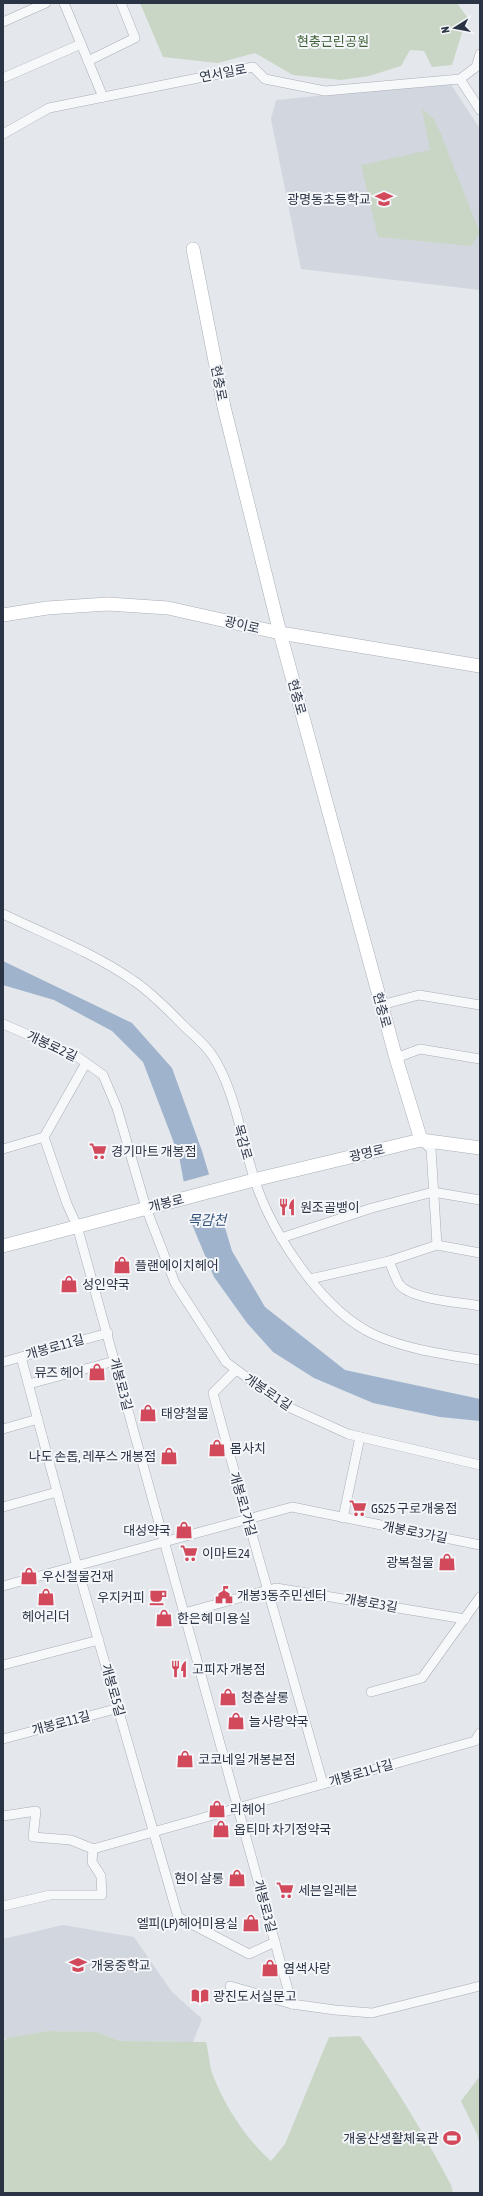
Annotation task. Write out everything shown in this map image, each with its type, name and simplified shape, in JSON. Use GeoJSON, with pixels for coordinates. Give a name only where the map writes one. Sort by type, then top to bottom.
{"type":"FeatureCollection","features":[{"type":"Feature","properties":{"kind":"street"},"geometry":{"type":"LineString","coordinates":[[3,22],[46,3]]}},
{"type":"Feature","properties":{"kind":"street"},"geometry":{"type":"LineString","coordinates":[[64,3],[103,97]]}},
{"type":"Feature","properties":{"kind":"street"},"geometry":{"type":"LineString","coordinates":[[88,61],[135,38],[120,3]]}},
{"type":"Feature","properties":{"kind":"street"},"geometry":{"type":"LineString","coordinates":[[3,78],[81,44]]}},
{"type":"Feature","properties":{"kind":"street"},"geometry":{"type":"LineString","coordinates":[[480,54],[476,67],[460,79],[480,110]]}},
{"type":"Feature","properties":{"kind":"street","name":"연서일로"},"geometry":{"type":"LineString","coordinates":[[3,134],[49,108],[253,67],[265,80],[325,91],[460,79]]}},
{"type":"Feature","properties":{"kind":"street","name":"현충로"},"geometry":{"type":"LineString","coordinates":[[193,249],[224,407],[280,633],[381,1005],[421,1140]]}},
{"type":"Feature","properties":{"kind":"street","name":"광이로"},"geometry":{"type":"LineString","coordinates":[[3,615],[47,608],[108,604],[168,608],[280,633],[480,666]]}},
{"type":"Feature","properties":{"kind":"street","name":"목감로"},"geometry":{"type":"LineString","coordinates":[[3,914],[81,951],[134,981],[159,1001],[204,1045],[218,1065],[226,1082],[250,1181],[281,1238],[330,1304],[373,1334],[416,1349],[480,1360]]}},
{"type":"Feature","properties":{"kind":"street"},"geometry":{"type":"LineString","coordinates":[[381,1005],[419,995],[480,1005]]}},
{"type":"Feature","properties":{"kind":"street","name":"개봉로2길"},"geometry":{"type":"LineString","coordinates":[[3,1024],[74,1055],[103,1075],[117,1108],[148,1207]]}},
{"type":"Feature","properties":{"kind":"street"},"geometry":{"type":"LineString","coordinates":[[396,1058],[420,1049],[480,1059]]}},
{"type":"Feature","properties":{"kind":"street"},"geometry":{"type":"LineString","coordinates":[[3,1149],[44,1138],[86,1063]]}},
{"type":"Feature","properties":{"kind":"street"},"geometry":{"type":"LineString","coordinates":[[44,1138],[67,1204],[78,1226]]}},
{"type":"Feature","properties":{"kind":"street"},"geometry":{"type":"LineString","coordinates":[[421,1140],[431,1149],[437,1245]]}},
{"type":"Feature","properties":{"kind":"street","name":"광명로"},"geometry":{"type":"LineString","coordinates":[[250,1181],[421,1140],[480,1148]]}},
{"type":"Feature","properties":{"kind":"street","name":"개봉로"},"geometry":{"type":"LineString","coordinates":[[3,1246],[250,1181]]}},
{"type":"Feature","properties":{"kind":"street"},"geometry":{"type":"LineString","coordinates":[[281,1238],[372,1208],[433,1192],[480,1200]]}},
{"type":"Feature","properties":{"kind":"street","name":"개봉로1길"},"geometry":{"type":"LineString","coordinates":[[148,1207],[175,1283],[226,1362],[236,1370],[284,1405],[348,1434],[480,1465]]}},
{"type":"Feature","properties":{"kind":"street","name":"개봉로3길"},"geometry":{"type":"LineString","coordinates":[[78,1226],[292,2004]]}},
{"type":"Feature","properties":{"kind":"street"},"geometry":{"type":"LineString","coordinates":[[310,1279],[389,1260],[437,1245],[480,1253]]}},
{"type":"Feature","properties":{"kind":"street"},"geometry":{"type":"LineString","coordinates":[[389,1260],[399,1283],[406,1290],[423,1296],[480,1306]]}},
{"type":"Feature","properties":{"kind":"street","name":"개봉로11길"},"geometry":{"type":"LineString","coordinates":[[3,1362],[108,1333]]}},
{"type":"Feature","properties":{"kind":"street","name":"개봉로5길"},"geometry":{"type":"LineString","coordinates":[[21,1357],[77,1566],[155,1830],[178,1917],[249,1954],[275,1942]]}},
{"type":"Feature","properties":{"kind":"street"},"geometry":{"type":"LineString","coordinates":[[28,1384],[115,1361]]}},
{"type":"Feature","properties":{"kind":"street","name":"개봉로1가길"},"geometry":{"type":"LineString","coordinates":[[236,1370],[213,1393],[246,1520],[269,1590],[323,1784]]}},
{"type":"Feature","properties":{"kind":"street"},"geometry":{"type":"LineString","coordinates":[[3,1429],[38,1419]]}},
{"type":"Feature","properties":{"kind":"street"},"geometry":{"type":"LineString","coordinates":[[343,1518],[360,1437]]}},
{"type":"Feature","properties":{"kind":"street"},"geometry":{"type":"LineString","coordinates":[[3,1507],[57,1492]]}},
{"type":"Feature","properties":{"kind":"street","name":"개봉로3가길"},"geometry":{"type":"LineString","coordinates":[[164,1541],[292,1507],[480,1545]]}},
{"type":"Feature","properties":{"kind":"street"},"geometry":{"type":"LineString","coordinates":[[3,1586],[164,1541]]}},
{"type":"Feature","properties":{"kind":"street","name":"개봉로3길"},"geometry":{"type":"LineString","coordinates":[[184,1613],[276,1588],[465,1619]]}},
{"type":"Feature","properties":{"kind":"street"},"geometry":{"type":"LineString","coordinates":[[372,1692],[422,1678],[480,1597]]}},
{"type":"Feature","properties":{"kind":"street"},"geometry":{"type":"LineString","coordinates":[[3,1665],[99,1640]]}},
{"type":"Feature","properties":{"kind":"street","name":"개봉로11길"},"geometry":{"type":"LineString","coordinates":[[3,1739],[118,1708]]}},
{"type":"Feature","properties":{"kind":"street","name":"개봉로1나길"},"geometry":{"type":"LineString","coordinates":[[238,1808],[475,1741],[480,1734]]}},
{"type":"Feature","properties":{"kind":"street"},"geometry":{"type":"LineString","coordinates":[[3,1816],[36,1811],[33,1837],[71,1840],[93,1849],[155,1830],[238,1808]]}},
{"type":"Feature","properties":{"kind":"street"},"geometry":{"type":"LineString","coordinates":[[3,1906],[50,1895],[102,1895],[101,1876],[92,1862],[93,1849]]}},
{"type":"Feature","properties":{"kind":"street"},"geometry":{"type":"LineString","coordinates":[[230,1986],[292,2004],[372,2013],[480,1986]]}},
{"type":"Feature","properties":{"kind":"shaded area","name":"광명동초등학교"},"geometry":{"type":"Polygon","coordinates":[[[450,83],[480,129],[480,290],[301,269],[271,119],[276,100],[450,83]]]}},
{"type":"Feature","properties":{"kind":"shaded area","name":"개웅중학교"},"geometry":{"type":"Polygon","coordinates":[[[63,1925],[134,1937],[172,1992],[202,2019],[193,2042],[120,2041],[96,2032],[48,2031],[3,2039],[3,1939],[63,1925]]]}},
{"type":"Feature","properties":{"kind":"green space","name":"현충근린공원"},"geometry":{"type":"Polygon","coordinates":[[[140,3],[457,3],[467,17],[452,65],[432,67],[424,51],[410,50],[401,66],[369,76],[341,80],[293,75],[255,53],[218,63],[163,57],[140,3]]]}},
{"type":"Feature","properties":{"kind":"green space"},"geometry":{"type":"Polygon","coordinates":[[[422,109],[434,119],[480,233],[471,246],[378,237],[361,165],[430,150],[422,109]]]}},
{"type":"Feature","properties":{"kind":"green space"},"geometry":{"type":"Polygon","coordinates":[[[48,2031],[96,2032],[120,2041],[206,2042],[212,2074],[231,2112],[262,2153],[271,2161],[285,2144],[329,2037],[360,2036],[385,2072],[419,2128],[451,2185],[453,2193],[3,2193],[3,2041],[8,2038],[48,2031]]]}},
{"type":"Feature","properties":{"kind":"green space"},"geometry":{"type":"Polygon","coordinates":[[[480,2076],[480,2145],[477,2134],[461,2101],[480,2076]]]}},
{"type":"Feature","properties":{"kind":"water","name":"목감천"},"geometry":{"type":"Polygon","coordinates":[[[3,961],[132,1023],[172,1068],[202,1151],[232,1251],[265,1307],[345,1370],[480,1399],[480,1421],[440,1417],[373,1403],[314,1378],[273,1352],[247,1323],[214,1277],[191,1222],[179,1156],[143,1062],[112,1031],[54,1000],[3,985],[3,961]]]}},
{"type":"Feature","properties":{"kind":"pier"},"geometry":{"type":"Polygon","coordinates":[[[211,1174],[223,1213],[189,1222],[182,1182],[211,1174]]]}},
{"type":"Feature","properties":{"kind":"place","name":"광명동초등학교"},"geometry":{"type":"Point","coordinates":[384,199]}},
{"type":"Feature","properties":{"kind":"place","name":"경기마트 개봉점"},"geometry":{"type":"Point","coordinates":[98,1151]}},
{"type":"Feature","properties":{"kind":"place","name":"원조골뱅이"},"geometry":{"type":"Point","coordinates":[287,1207]}},
{"type":"Feature","properties":{"kind":"place","name":"플랜에이치헤어"},"geometry":{"type":"Point","coordinates":[122,1265]}},
{"type":"Feature","properties":{"kind":"place","name":"성인약국"},"geometry":{"type":"Point","coordinates":[69,1284]}},
{"type":"Feature","properties":{"kind":"place","name":"뮤즈 헤어"},"geometry":{"type":"Point","coordinates":[97,1372]}},
{"type":"Feature","properties":{"kind":"place","name":"태양철물"},"geometry":{"type":"Point","coordinates":[148,1413]}},
{"type":"Feature","properties":{"kind":"place","name":"몸사치"},"geometry":{"type":"Point","coordinates":[217,1448]}},
{"type":"Feature","properties":{"kind":"place","name":"나도 손톱, 레푸스 개봉점"},"geometry":{"type":"Point","coordinates":[169,1456]}},
{"type":"Feature","properties":{"kind":"place","name":"GS25 구로개웅점"},"geometry":{"type":"Point","coordinates":[358,1508]}},
{"type":"Feature","properties":{"kind":"place","name":"대성약국"},"geometry":{"type":"Point","coordinates":[184,1530]}},
{"type":"Feature","properties":{"kind":"place","name":"이마트24"},"geometry":{"type":"Point","coordinates":[189,1553]}},
{"type":"Feature","properties":{"kind":"place","name":"광복철물"},"geometry":{"type":"Point","coordinates":[447,1562]}},
{"type":"Feature","properties":{"kind":"place","name":"우신철물건재"},"geometry":{"type":"Point","coordinates":[29,1576]}},
{"type":"Feature","properties":{"kind":"place","name":"개봉3동주민센터"},"geometry":{"type":"Point","coordinates":[224,1595]}},
{"type":"Feature","properties":{"kind":"place","name":"헤어리더"},"geometry":{"type":"Point","coordinates":[46,1597]}},
{"type":"Feature","properties":{"kind":"place","name":"우지커피"},"geometry":{"type":"Point","coordinates":[158,1597]}},
{"type":"Feature","properties":{"kind":"place","name":"한은혜 미용실"},"geometry":{"type":"Point","coordinates":[164,1618]}},
{"type":"Feature","properties":{"kind":"place","name":"고피자 개봉점"},"geometry":{"type":"Point","coordinates":[179,1669]}},
{"type":"Feature","properties":{"kind":"place","name":"청춘살롱"},"geometry":{"type":"Point","coordinates":[228,1697]}},
{"type":"Feature","properties":{"kind":"place","name":"늘사랑약국"},"geometry":{"type":"Point","coordinates":[236,1721]}},
{"type":"Feature","properties":{"kind":"place","name":"코코네일 개봉본점"},"geometry":{"type":"Point","coordinates":[185,1759]}},
{"type":"Feature","properties":{"kind":"place","name":"리헤어"},"geometry":{"type":"Point","coordinates":[217,1809]}},
{"type":"Feature","properties":{"kind":"place","name":"옵티마 차기정약국"},"geometry":{"type":"Point","coordinates":[221,1829]}},
{"type":"Feature","properties":{"kind":"place","name":"현이 살롱"},"geometry":{"type":"Point","coordinates":[237,1878]}},
{"type":"Feature","properties":{"kind":"place","name":"세븐일레븐"},"geometry":{"type":"Point","coordinates":[285,1890]}},
{"type":"Feature","properties":{"kind":"place","name":"엘피(LP)헤어미용실"},"geometry":{"type":"Point","coordinates":[251,1923]}},
{"type":"Feature","properties":{"kind":"place","name":"개웅중학교"},"geometry":{"type":"Point","coordinates":[78,1965]}},
{"type":"Feature","properties":{"kind":"place","name":"염색사랑"},"geometry":{"type":"Point","coordinates":[270,1968]}},
{"type":"Feature","properties":{"kind":"place","name":"광진도서실문고"},"geometry":{"type":"Point","coordinates":[200,1996]}},
{"type":"Feature","properties":{"kind":"place","name":"개웅산생활체육관"},"geometry":{"type":"Point","coordinates":[452,2138]}}]}
